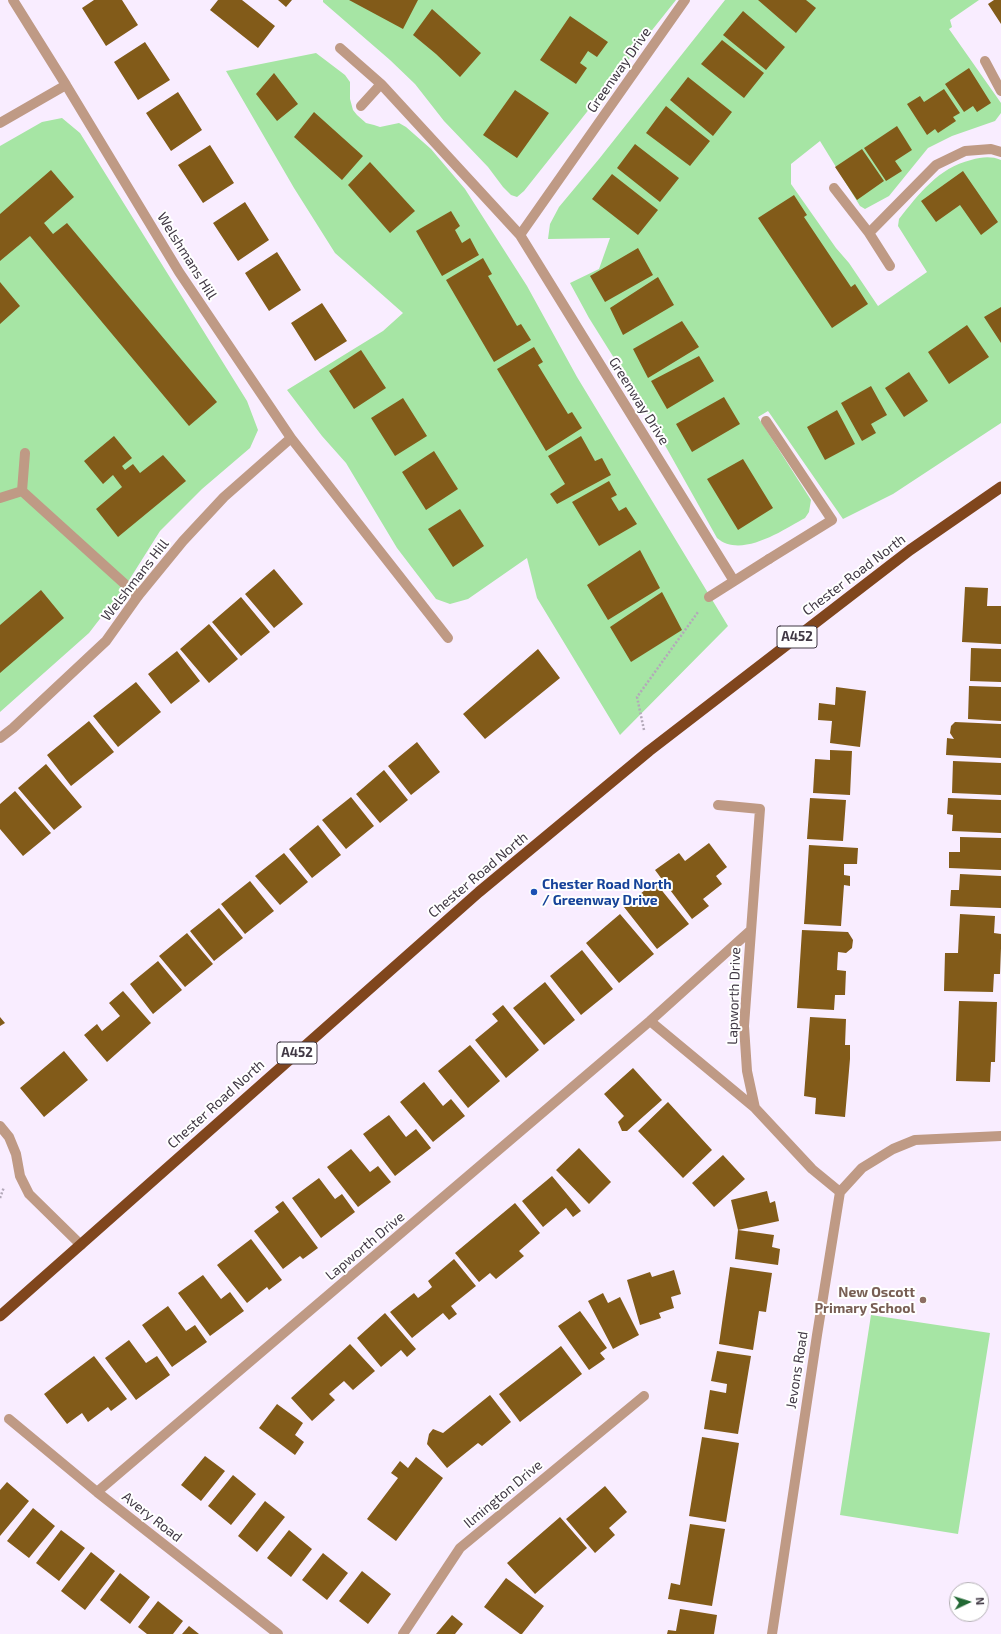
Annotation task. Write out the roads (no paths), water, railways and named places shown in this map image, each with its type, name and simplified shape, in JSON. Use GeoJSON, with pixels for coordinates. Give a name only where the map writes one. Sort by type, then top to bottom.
{"type":"FeatureCollection","features":[{"type":"Feature","properties":{"kind":"highway","name":"Chester Road North"},"geometry":{"type":"LineString","coordinates":[[0,1316],[479,892],[649,751],[910,550],[1001,486]]}},
{"type":"Feature","properties":{"kind":"street","name":"Welshmans Hill"},"geometry":{"type":"LineString","coordinates":[[13,0],[179,272],[291,438],[448,638]]}},
{"type":"Feature","properties":{"kind":"street","name":"Greenway Drive"},"geometry":{"type":"LineString","coordinates":[[520,235],[685,0]]}},
{"type":"Feature","properties":{"kind":"street","name":"Greenway Drive"},"geometry":{"type":"LineString","coordinates":[[340,48],[381,84],[520,235],[734,581]]}},
{"type":"Feature","properties":{"kind":"street"},"geometry":{"type":"LineString","coordinates":[[986,61],[1001,90]]}},
{"type":"Feature","properties":{"kind":"street"},"geometry":{"type":"LineString","coordinates":[[361,106],[381,84]]}},
{"type":"Feature","properties":{"kind":"street"},"geometry":{"type":"LineString","coordinates":[[0,123],[66,85]]}},
{"type":"Feature","properties":{"kind":"street"},"geometry":{"type":"LineString","coordinates":[[869,233],[936,165],[965,151],[991,149],[1001,152]]}},
{"type":"Feature","properties":{"kind":"street"},"geometry":{"type":"LineString","coordinates":[[834,188],[869,233],[890,266]]}},
{"type":"Feature","properties":{"kind":"street"},"geometry":{"type":"LineString","coordinates":[[709,597],[832,520],[766,421]]}},
{"type":"Feature","properties":{"kind":"street","name":"Welshmans Hill"},"geometry":{"type":"LineString","coordinates":[[0,738],[13,728],[106,641],[138,596],[183,541],[224,497],[291,438]]}},
{"type":"Feature","properties":{"kind":"street"},"geometry":{"type":"LineString","coordinates":[[22,491],[25,453]]}},
{"type":"Feature","properties":{"kind":"street"},"geometry":{"type":"LineString","coordinates":[[22,491],[138,596]]}},
{"type":"Feature","properties":{"kind":"street"},"geometry":{"type":"LineString","coordinates":[[0,498],[22,491]]}},
{"type":"Feature","properties":{"kind":"street","name":"Lapworth Drive"},"geometry":{"type":"LineString","coordinates":[[718,805],[760,809],[744,1026],[747,1071],[754,1108]]}},
{"type":"Feature","properties":{"kind":"street","name":"Lapworth Drive"},"geometry":{"type":"LineString","coordinates":[[97,1492],[650,1021],[750,931]]}},
{"type":"Feature","properties":{"kind":"street"},"geometry":{"type":"LineString","coordinates":[[650,1021],[754,1108],[812,1169],[840,1192],[862,1168],[893,1149],[915,1140],[1001,1136]]}},
{"type":"Feature","properties":{"kind":"street"},"geometry":{"type":"LineString","coordinates":[[0,1126],[9,1137],[16,1154],[20,1176],[29,1194],[80,1245]]}},
{"type":"Feature","properties":{"kind":"street","name":"Jevons Road"},"geometry":{"type":"LineString","coordinates":[[772,1634],[840,1192]]}},
{"type":"Feature","properties":{"kind":"street","name":"Ilmington Drive"},"geometry":{"type":"LineString","coordinates":[[403,1634],[460,1548],[644,1396]]}},
{"type":"Feature","properties":{"kind":"street","name":"Avery Road"},"geometry":{"type":"LineString","coordinates":[[10,1419],[97,1492],[278,1634]]}},
{"type":"Feature","properties":{"kind":"place","name":"Chester Road North / Greenway Drive"},"geometry":{"type":"Point","coordinates":[534,892]}},
{"type":"Feature","properties":{"kind":"place","name":"New Oscott Primary School"},"geometry":{"type":"Point","coordinates":[923,1300]}}]}
